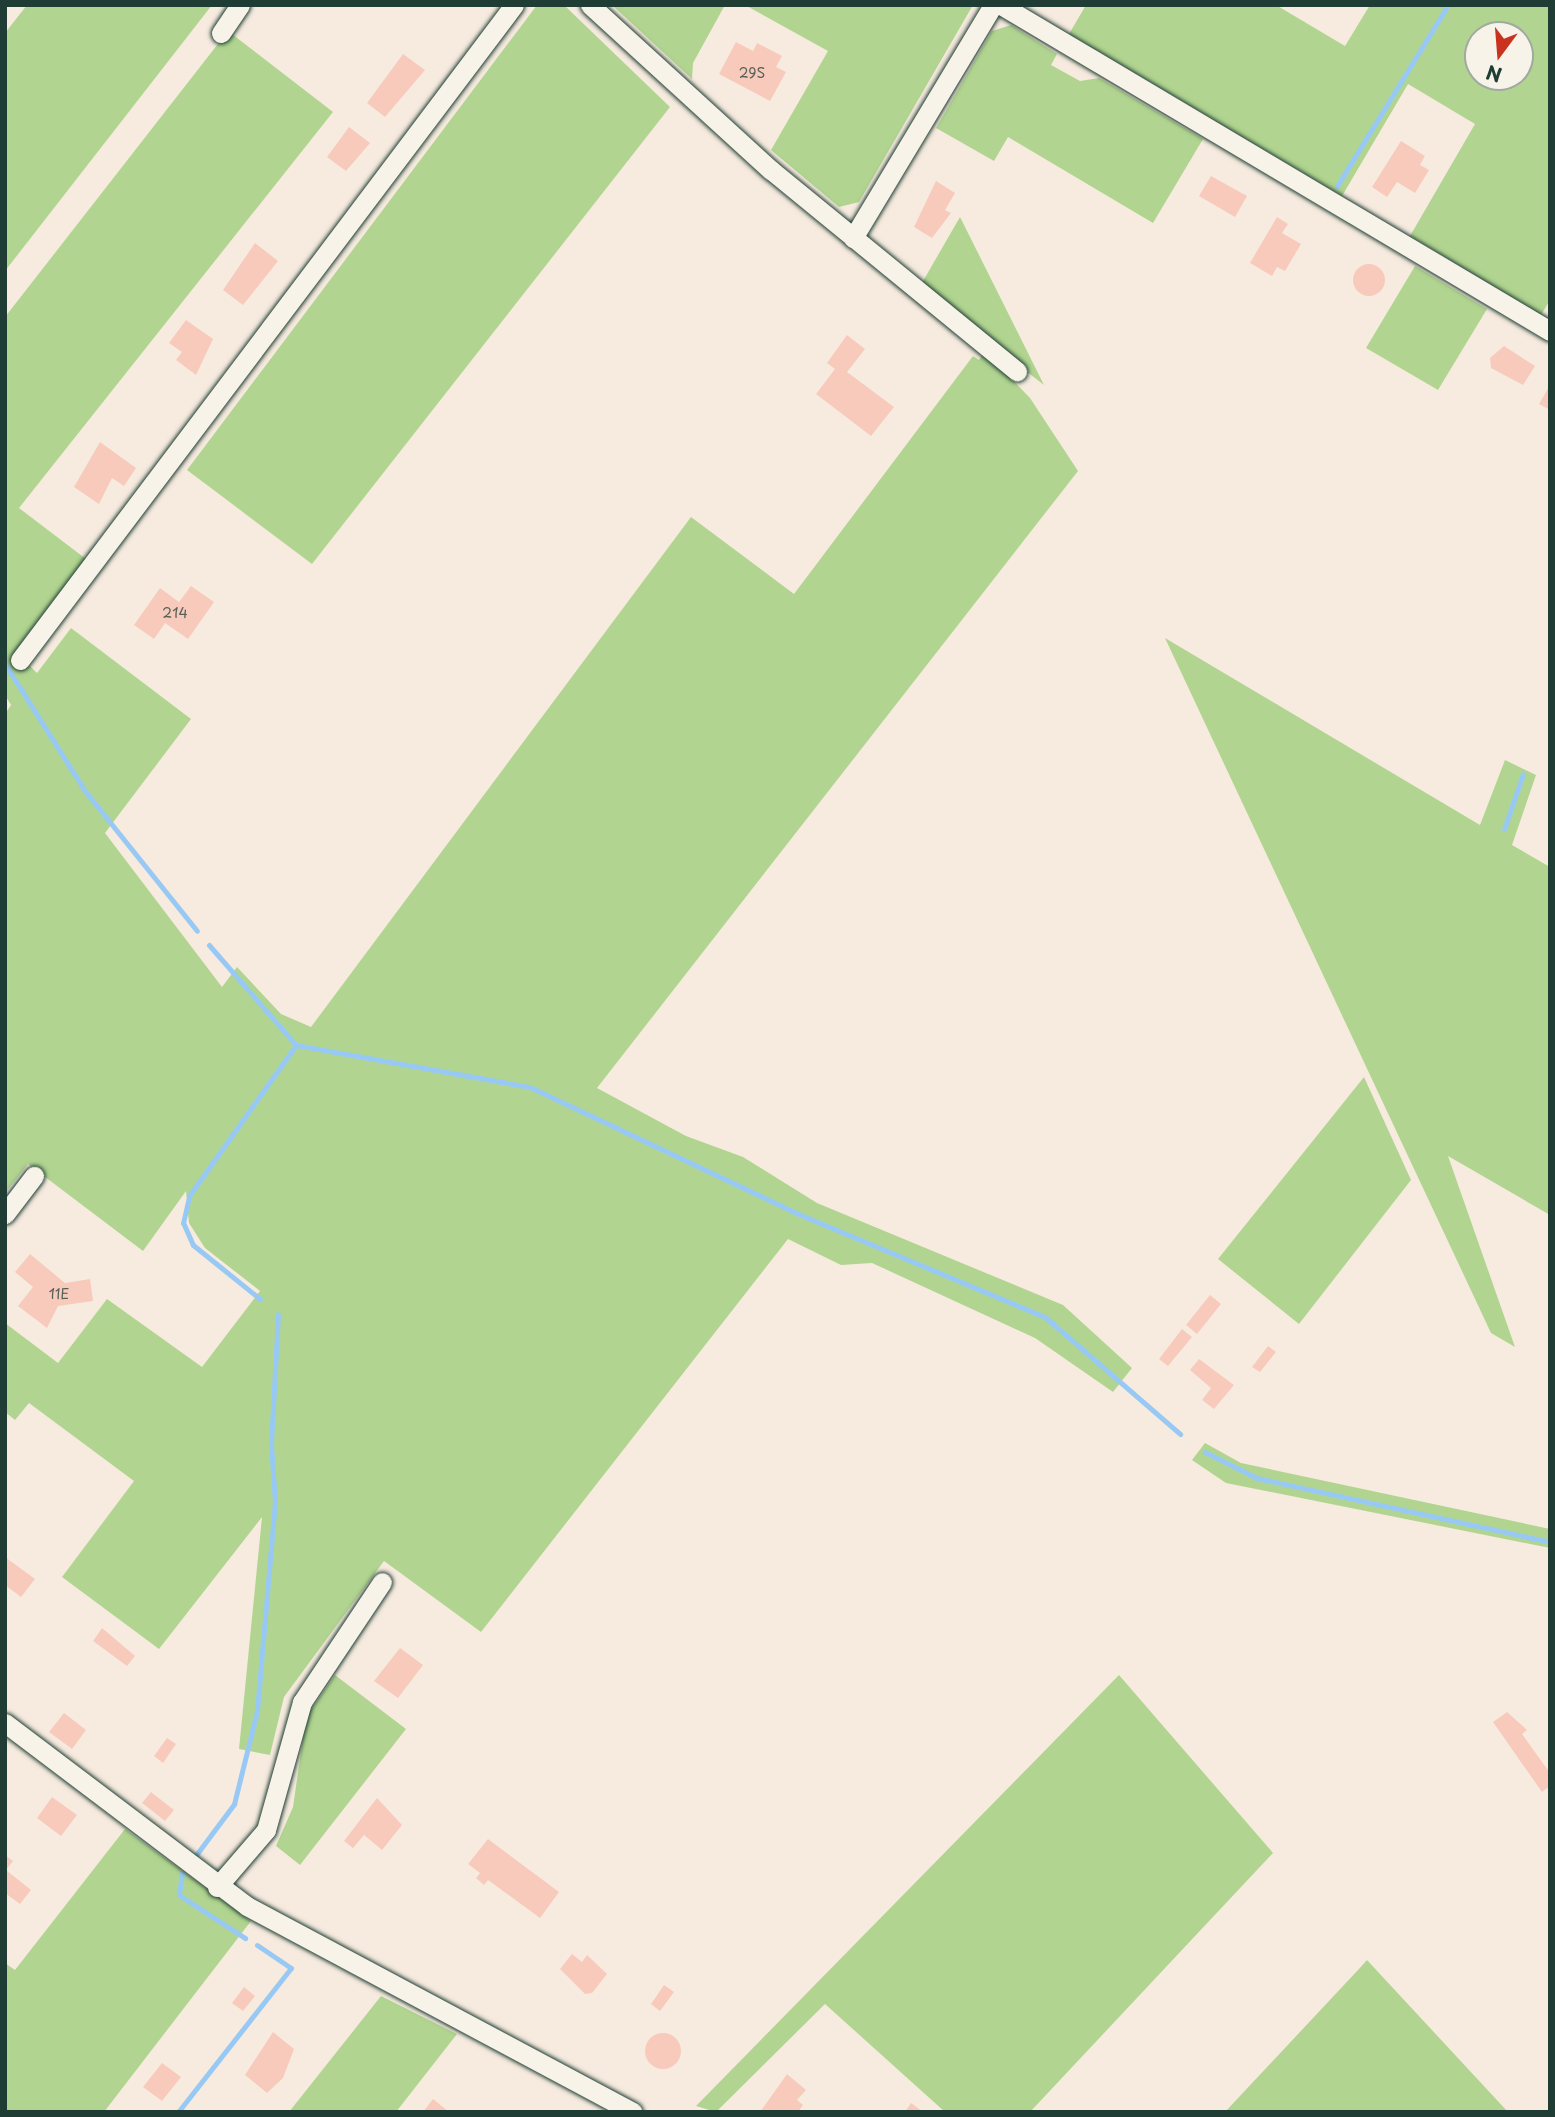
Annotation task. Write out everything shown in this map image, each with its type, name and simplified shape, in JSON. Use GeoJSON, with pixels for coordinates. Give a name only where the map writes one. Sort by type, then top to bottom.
{"type":"FeatureCollection","features":[{"type":"Feature","properties":{"kind":"street"},"geometry":{"type":"LineString","coordinates":[[221,33],[240,5]]}},
{"type":"Feature","properties":{"kind":"street"},"geometry":{"type":"LineString","coordinates":[[20,660],[514,5]]}},
{"type":"Feature","properties":{"kind":"street"},"geometry":{"type":"LineString","coordinates":[[590,5],[853,238],[1017,371]]}},
{"type":"Feature","properties":{"kind":"street"},"geometry":{"type":"LineString","coordinates":[[853,238],[993,5]]}},
{"type":"Feature","properties":{"kind":"street"},"geometry":{"type":"LineString","coordinates":[[1001,5],[1550,331]]}},
{"type":"Feature","properties":{"kind":"street"},"geometry":{"type":"LineString","coordinates":[[5,1214],[33,1176]]}},
{"type":"Feature","properties":{"kind":"street"},"geometry":{"type":"LineString","coordinates":[[217,1886],[266,1830],[302,1702],[382,1582]]}},
{"type":"Feature","properties":{"kind":"street"},"geometry":{"type":"LineString","coordinates":[[5,1723],[217,1886],[632,2112]]}},
{"type":"Feature","properties":{"kind":"green space"},"geometry":{"type":"Polygon","coordinates":[[[27,5],[212,5],[5,271],[5,33],[27,5]]]}},
{"type":"Feature","properties":{"kind":"green space"},"geometry":{"type":"Polygon","coordinates":[[[537,5],[564,5],[670,107],[312,564],[187,470],[537,5]]]}},
{"type":"Feature","properties":{"kind":"green space"},"geometry":{"type":"Polygon","coordinates":[[[612,5],[725,5],[693,63],[692,79],[612,5]]]}},
{"type":"Feature","properties":{"kind":"green space"},"geometry":{"type":"Polygon","coordinates":[[[745,5],[973,5],[859,202],[839,207],[771,150],[828,51],[745,5]]]}},
{"type":"Feature","properties":{"kind":"green space"},"geometry":{"type":"Polygon","coordinates":[[[1086,5],[1276,5],[1345,46],[1370,5],[1550,5],[1550,300],[1541,315],[1410,236],[1475,124],[1408,84],[1342,196],[1069,34],[1086,5]]]}},
{"type":"Feature","properties":{"kind":"green space"},"geometry":{"type":"Polygon","coordinates":[[[1011,25],[1057,54],[1051,65],[1080,81],[1099,78],[1203,139],[1153,223],[1008,137],[994,161],[936,128],[992,31],[1011,25]]]}},
{"type":"Feature","properties":{"kind":"green space"},"geometry":{"type":"Polygon","coordinates":[[[228,31],[333,112],[19,508],[86,559],[26,662],[37,673],[71,628],[191,719],[105,833],[222,987],[237,967],[281,1014],[311,1027],[691,517],[794,594],[973,356],[979,360],[985,351],[1030,398],[1078,471],[597,1088],[686,1136],[743,1157],[817,1203],[1063,1305],[1132,1368],[1113,1392],[1035,1338],[872,1263],[841,1265],[788,1239],[481,1632],[384,1561],[284,1697],[270,1755],[239,1749],[262,1517],[159,1649],[62,1577],[134,1481],[29,1403],[15,1420],[5,1412],[5,1323],[58,1363],[107,1299],[202,1367],[260,1291],[205,1248],[189,1223],[186,1191],[143,1251],[28,1164],[5,1193],[5,714],[11,705],[5,695],[5,317],[228,31]]]}},
{"type":"Feature","properties":{"kind":"green space"},"geometry":{"type":"Polygon","coordinates":[[[960,217],[1044,385],[919,288],[960,217]]]}},
{"type":"Feature","properties":{"kind":"green space"},"geometry":{"type":"Polygon","coordinates":[[[1415,266],[1487,309],[1438,390],[1366,348],[1415,266]]]}},
{"type":"Feature","properties":{"kind":"green space"},"geometry":{"type":"Polygon","coordinates":[[[1165,638],[1480,825],[1505,760],[1536,775],[1512,845],[1550,867],[1550,1215],[1448,1156],[1515,1347],[1491,1333],[1165,638]]]}},
{"type":"Feature","properties":{"kind":"green space"},"geometry":{"type":"Polygon","coordinates":[[[1364,1077],[1411,1180],[1299,1324],[1218,1259],[1364,1077]]]}},
{"type":"Feature","properties":{"kind":"green space"},"geometry":{"type":"Polygon","coordinates":[[[1205,1443],[1241,1463],[1550,1529],[1550,1548],[1226,1483],[1192,1460],[1205,1443]]]}},
{"type":"Feature","properties":{"kind":"green space"},"geometry":{"type":"Polygon","coordinates":[[[335,1675],[406,1729],[300,1865],[276,1846],[293,1807],[306,1717],[335,1675]]]}},
{"type":"Feature","properties":{"kind":"green space"},"geometry":{"type":"Polygon","coordinates":[[[1119,1675],[1273,1853],[1030,2112],[945,2112],[825,2004],[716,2112],[696,2106],[1119,1675]]]}},
{"type":"Feature","properties":{"kind":"green space"},"geometry":{"type":"Polygon","coordinates":[[[125,1829],[251,1921],[104,2112],[5,2112],[5,1963],[15,1970],[125,1829]]]}},
{"type":"Feature","properties":{"kind":"green space"},"geometry":{"type":"Polygon","coordinates":[[[1367,1960],[1508,2112],[1225,2112],[1358,1970],[1367,1960]]]}},
{"type":"Feature","properties":{"kind":"green space"},"geometry":{"type":"Polygon","coordinates":[[[381,1996],[457,2034],[396,2112],[289,2112],[381,1996]]]}},
{"type":"Feature","properties":{"kind":"building"},"geometry":{"type":"Polygon","coordinates":[[[736,42],[753,51],[757,43],[782,56],[776,67],[786,72],[770,101],[719,74],[736,42]]]}},
{"type":"Feature","properties":{"kind":"building"},"geometry":{"type":"Polygon","coordinates":[[[403,54],[425,70],[385,117],[367,103],[403,54]]]}},
{"type":"Feature","properties":{"kind":"building"},"geometry":{"type":"Polygon","coordinates":[[[349,127],[370,143],[346,171],[327,157],[349,127]]]}},
{"type":"Feature","properties":{"kind":"building"},"geometry":{"type":"Polygon","coordinates":[[[1401,141],[1425,156],[1420,165],[1429,170],[1415,193],[1397,182],[1387,197],[1372,187],[1401,141]]]}},
{"type":"Feature","properties":{"kind":"building"},"geometry":{"type":"Polygon","coordinates":[[[1211,176],[1247,196],[1235,217],[1199,196],[1211,176]]]}},
{"type":"Feature","properties":{"kind":"building"},"geometry":{"type":"Polygon","coordinates":[[[936,181],[955,193],[945,210],[951,213],[932,238],[914,227],[936,181]]]}},
{"type":"Feature","properties":{"kind":"building"},"geometry":{"type":"Polygon","coordinates":[[[1277,217],[1288,224],[1282,233],[1301,244],[1285,271],[1277,267],[1272,276],[1250,263],[1277,217]]]}},
{"type":"Feature","properties":{"kind":"building"},"geometry":{"type":"Polygon","coordinates":[[[255,243],[278,261],[243,305],[223,290],[255,243]]]}},
{"type":"Feature","properties":{"kind":"building"},"geometry":{"type":"Polygon","coordinates":[[[1369,264],[1381,268],[1385,280],[1381,292],[1369,296],[1357,292],[1353,280],[1357,268],[1369,264]]]}},
{"type":"Feature","properties":{"kind":"building"},"geometry":{"type":"Polygon","coordinates":[[[186,320],[213,339],[196,375],[176,360],[182,352],[169,343],[186,320]]]}},
{"type":"Feature","properties":{"kind":"building"},"geometry":{"type":"Polygon","coordinates":[[[847,335],[865,349],[847,372],[894,407],[871,436],[816,394],[835,369],[827,363],[847,335]]]}},
{"type":"Feature","properties":{"kind":"building"},"geometry":{"type":"Polygon","coordinates":[[[1504,346],[1535,366],[1523,385],[1491,368],[1490,358],[1504,346]]]}},
{"type":"Feature","properties":{"kind":"building"},"geometry":{"type":"Polygon","coordinates":[[[1550,385],[1550,410],[1539,404],[1550,385]]]}},
{"type":"Feature","properties":{"kind":"building"},"geometry":{"type":"Polygon","coordinates":[[[100,442],[136,468],[124,486],[112,478],[99,504],[74,487],[100,442]]]}},
{"type":"Feature","properties":{"kind":"building"},"geometry":{"type":"Polygon","coordinates":[[[191,586],[214,602],[188,639],[165,623],[154,639],[134,625],[160,588],[179,602],[191,586]]]}},
{"type":"Feature","properties":{"kind":"building"},"geometry":{"type":"Polygon","coordinates":[[[30,1254],[65,1283],[90,1279],[93,1301],[58,1306],[47,1328],[18,1306],[33,1287],[15,1272],[30,1254]]]}},
{"type":"Feature","properties":{"kind":"building"},"geometry":{"type":"Polygon","coordinates":[[[1210,1295],[1221,1304],[1197,1334],[1186,1325],[1210,1295]]]}},
{"type":"Feature","properties":{"kind":"building"},"geometry":{"type":"Polygon","coordinates":[[[1182,1329],[1192,1337],[1168,1366],[1159,1359],[1182,1329]]]}},
{"type":"Feature","properties":{"kind":"building"},"geometry":{"type":"Polygon","coordinates":[[[1268,1346],[1276,1352],[1260,1372],[1252,1367],[1268,1346]]]}},
{"type":"Feature","properties":{"kind":"building"},"geometry":{"type":"Polygon","coordinates":[[[1199,1359],[1234,1385],[1214,1409],[1202,1400],[1211,1388],[1190,1370],[1199,1359]]]}},
{"type":"Feature","properties":{"kind":"building"},"geometry":{"type":"Polygon","coordinates":[[[5,1557],[35,1579],[21,1597],[5,1585],[5,1557]]]}},
{"type":"Feature","properties":{"kind":"building"},"geometry":{"type":"Polygon","coordinates":[[[102,1628],[135,1656],[127,1666],[93,1641],[102,1628]]]}},
{"type":"Feature","properties":{"kind":"building"},"geometry":{"type":"Polygon","coordinates":[[[400,1648],[423,1665],[398,1698],[374,1681],[400,1648]]]}},
{"type":"Feature","properties":{"kind":"building"},"geometry":{"type":"Polygon","coordinates":[[[1507,1712],[1527,1730],[1522,1734],[1550,1773],[1550,1786],[1542,1792],[1493,1722],[1507,1712]]]}},
{"type":"Feature","properties":{"kind":"building"},"geometry":{"type":"Polygon","coordinates":[[[64,1713],[86,1730],[72,1749],[49,1732],[64,1713]]]}},
{"type":"Feature","properties":{"kind":"building"},"geometry":{"type":"Polygon","coordinates":[[[167,1738],[176,1744],[163,1763],[154,1756],[167,1738]]]}},
{"type":"Feature","properties":{"kind":"building"},"geometry":{"type":"Polygon","coordinates":[[[151,1792],[174,1810],[165,1821],[142,1803],[151,1792]]]}},
{"type":"Feature","properties":{"kind":"building"},"geometry":{"type":"Polygon","coordinates":[[[52,1797],[77,1815],[61,1836],[37,1818],[52,1797]]]}},
{"type":"Feature","properties":{"kind":"building"},"geometry":{"type":"Polygon","coordinates":[[[377,1798],[402,1825],[382,1850],[364,1835],[353,1848],[344,1841],[377,1798]]]}},
{"type":"Feature","properties":{"kind":"building"},"geometry":{"type":"Polygon","coordinates":[[[488,1839],[559,1892],[540,1918],[488,1880],[484,1885],[476,1878],[480,1873],[468,1864],[488,1839]]]}},
{"type":"Feature","properties":{"kind":"building"},"geometry":{"type":"Polygon","coordinates":[[[5,1855],[13,1861],[6,1870],[31,1890],[20,1904],[5,1893],[5,1855]]]}},
{"type":"Feature","properties":{"kind":"building"},"geometry":{"type":"Polygon","coordinates":[[[572,1954],[582,1962],[587,1955],[607,1974],[592,1993],[585,1994],[560,1969],[572,1954]]]}},
{"type":"Feature","properties":{"kind":"building"},"geometry":{"type":"Polygon","coordinates":[[[664,1985],[674,1992],[660,2011],[651,2004],[664,1985]]]}},
{"type":"Feature","properties":{"kind":"building"},"geometry":{"type":"Polygon","coordinates":[[[244,1987],[255,1996],[243,2011],[232,2003],[244,1987]]]}},
{"type":"Feature","properties":{"kind":"building"},"geometry":{"type":"Polygon","coordinates":[[[273,2032],[294,2049],[283,2078],[267,2093],[245,2075],[273,2032]]]}},
{"type":"Feature","properties":{"kind":"building"},"geometry":{"type":"Polygon","coordinates":[[[663,2033],[676,2038],[681,2051],[676,2064],[663,2069],[650,2064],[645,2051],[650,2038],[663,2033]]]}},
{"type":"Feature","properties":{"kind":"building"},"geometry":{"type":"Polygon","coordinates":[[[162,2063],[181,2077],[162,2101],[143,2087],[162,2063]]]}},
{"type":"Feature","properties":{"kind":"building"},"geometry":{"type":"Polygon","coordinates":[[[787,2074],[806,2090],[797,2100],[803,2105],[798,2112],[760,2112],[787,2074]]]}},
{"type":"Feature","properties":{"kind":"building"},"geometry":{"type":"Polygon","coordinates":[[[433,2099],[449,2112],[423,2112],[433,2099]]]}},
{"type":"Feature","properties":{"kind":"building"},"geometry":{"type":"Polygon","coordinates":[[[911,2103],[923,2112],[905,2112],[911,2103]]]}},
{"type":"Feature","properties":{"kind":"waterway"},"geometry":{"type":"LineString","coordinates":[[1337,186],[1448,5]]}},
{"type":"Feature","properties":{"kind":"waterway"},"geometry":{"type":"LineString","coordinates":[[5,664],[85,791],[197,931]]}},
{"type":"Feature","properties":{"kind":"waterway"},"geometry":{"type":"LineString","coordinates":[[1504,829],[1523,774]]}},
{"type":"Feature","properties":{"kind":"waterway"},"geometry":{"type":"LineString","coordinates":[[209,945],[296,1045]]}},
{"type":"Feature","properties":{"kind":"waterway"},"geometry":{"type":"LineString","coordinates":[[260,1299],[193,1245],[183,1223],[189,1196],[296,1045],[530,1087],[801,1215],[1045,1317],[1180,1434]]}},
{"type":"Feature","properties":{"kind":"waterway"},"geometry":{"type":"LineString","coordinates":[[196,1855],[234,1804],[257,1711],[275,1503],[271,1444],[278,1314]]}},
{"type":"Feature","properties":{"kind":"waterway"},"geometry":{"type":"LineString","coordinates":[[1205,1452],[1257,1478],[1550,1542]]}},
{"type":"Feature","properties":{"kind":"waterway"},"geometry":{"type":"LineString","coordinates":[[182,1873],[179,1895],[245,1938]]}},
{"type":"Feature","properties":{"kind":"waterway"},"geometry":{"type":"LineString","coordinates":[[178,2112],[291,1968],[257,1945]]}}]}
